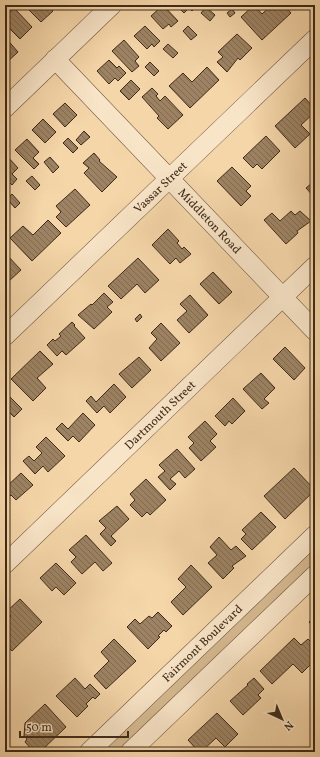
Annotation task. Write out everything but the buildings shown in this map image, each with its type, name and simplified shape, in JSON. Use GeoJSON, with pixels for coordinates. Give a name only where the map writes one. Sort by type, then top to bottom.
{"type":"FeatureCollection","features":[{"type":"Feature","properties":{"kind":"street"},"geometry":{"type":"LineString","coordinates":[[5,108],[112,5]]}},
{"type":"Feature","properties":{"kind":"street","name":"Vassar Street"},"geometry":{"type":"LineString","coordinates":[[5,336],[315,39]]}},
{"type":"Feature","properties":{"kind":"street","name":"Middleton Road"},"geometry":{"type":"LineString","coordinates":[[55,59],[315,331]]}},
{"type":"Feature","properties":{"kind":"street","name":"Dartmouth Street"},"geometry":{"type":"LineString","coordinates":[[5,564],[315,266]]}},
{"type":"Feature","properties":{"kind":"street","name":"Fairmont Boulevard"},"geometry":{"type":"LineString","coordinates":[[89,752],[315,535]]}},
{"type":"Feature","properties":{"kind":"street"},"geometry":{"type":"LineString","coordinates":[[130,752],[315,575]]}},
{"type":"Feature","properties":{"kind":"shaded area"},"geometry":{"type":"Polygon","coordinates":[[[315,547],[315,565],[120,752],[101,752],[315,547]]]}}]}
